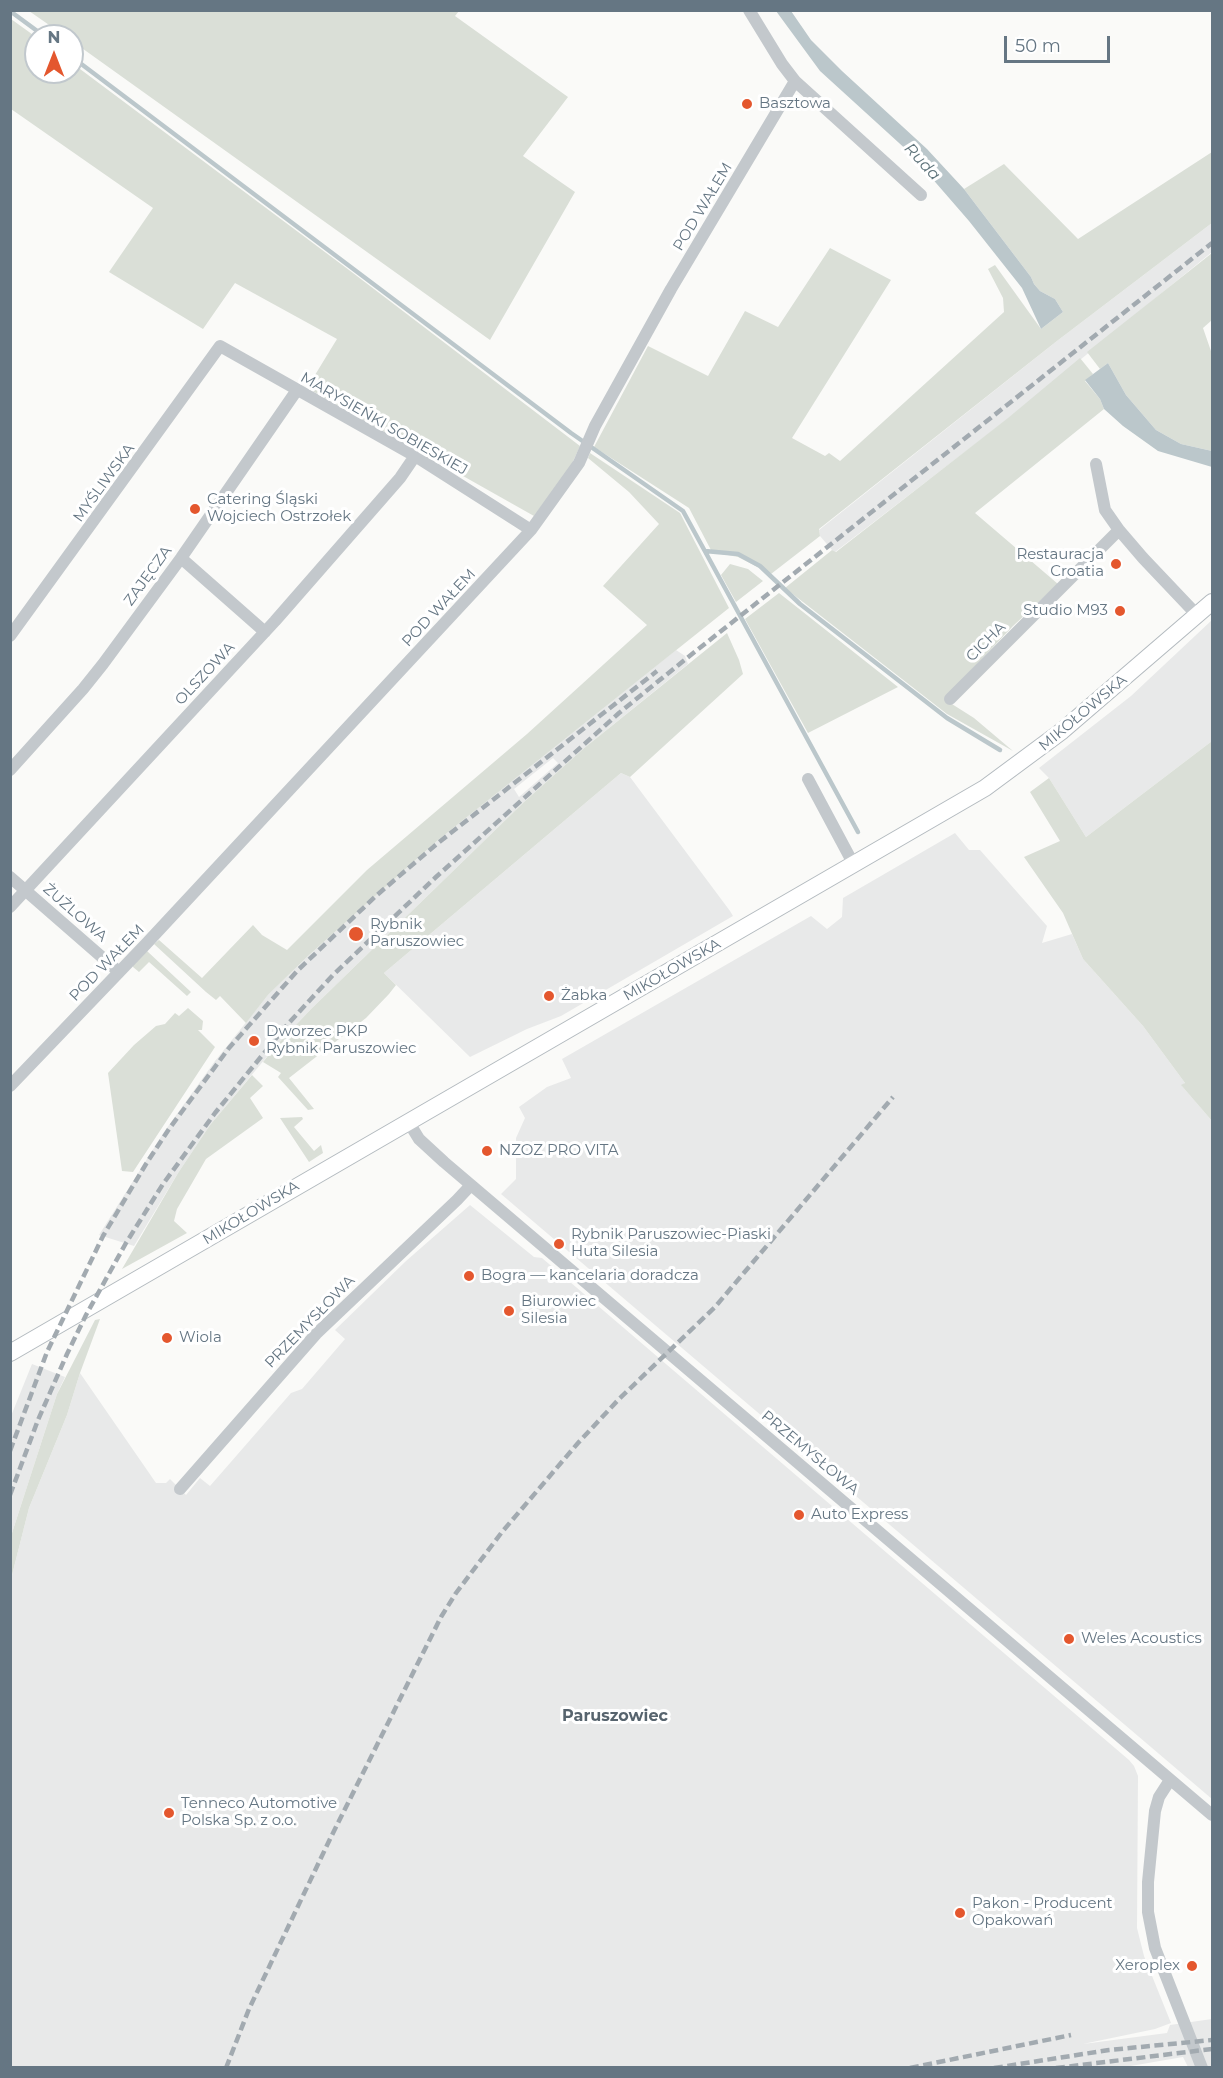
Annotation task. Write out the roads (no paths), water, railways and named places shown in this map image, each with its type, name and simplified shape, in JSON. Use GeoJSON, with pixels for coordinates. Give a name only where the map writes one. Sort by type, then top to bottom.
{"type":"FeatureCollection","features":[{"type":"Feature","properties":{"kind":"main road","name":"MIKOŁOWSKA"},"geometry":{"type":"LineString","coordinates":[[10,1353],[985,788],[1015,768],[1084,713],[1212,602]]}},
{"type":"Feature","properties":{"kind":"street"},"geometry":{"type":"LineString","coordinates":[[749,10],[795,81],[921,195]]}},
{"type":"Feature","properties":{"kind":"street","name":"POD WAŁEM"},"geometry":{"type":"LineString","coordinates":[[10,1086],[531,530],[579,463],[595,426],[671,289],[795,81]]}},
{"type":"Feature","properties":{"kind":"street","name":"MARYSIEŃKI SOBIESKIEJ"},"geometry":{"type":"LineString","coordinates":[[220,346],[415,456],[531,530]]}},
{"type":"Feature","properties":{"kind":"street","name":"MYŚLIWSKA"},"geometry":{"type":"LineString","coordinates":[[10,636],[29,613],[220,346]]}},
{"type":"Feature","properties":{"kind":"street","name":"ZAJĘCZA"},"geometry":{"type":"LineString","coordinates":[[10,770],[83,689],[181,558],[297,390]]}},
{"type":"Feature","properties":{"kind":"street","name":"OLSZOWA"},"geometry":{"type":"LineString","coordinates":[[10,907],[265,632],[400,478],[415,456]]}},
{"type":"Feature","properties":{"kind":"street"},"geometry":{"type":"LineString","coordinates":[[1096,464],[1105,510],[1143,558],[1198,616]]}},
{"type":"Feature","properties":{"kind":"street","name":"CICHA"},"geometry":{"type":"LineString","coordinates":[[950,699],[1119,530]]}},
{"type":"Feature","properties":{"kind":"street"},"geometry":{"type":"LineString","coordinates":[[181,558],[265,632]]}},
{"type":"Feature","properties":{"kind":"street"},"geometry":{"type":"LineString","coordinates":[[808,779],[854,864]]}},
{"type":"Feature","properties":{"kind":"street","name":"ŻUŻLOWA"},"geometry":{"type":"LineString","coordinates":[[10,877],[119,972]]}},
{"type":"Feature","properties":{"kind":"street","name":"PRZEMYSŁOWA"},"geometry":{"type":"LineString","coordinates":[[408,1121],[422,1143],[1212,1815]]}},
{"type":"Feature","properties":{"kind":"street","name":"PRZEMYSŁOWA"},"geometry":{"type":"LineString","coordinates":[[180,1488],[316,1334],[471,1185]]}},
{"type":"Feature","properties":{"kind":"street"},"geometry":{"type":"LineString","coordinates":[[1170,1780],[1159,1797],[1155,1811],[1148,1882],[1148,1912],[1155,1948],[1202,2067]]}},
{"type":"Feature","properties":{"kind":"water","name":"Ruda"},"geometry":{"type":"Polygon","coordinates":[[[776,11],[791,11],[811,40],[927,149],[964,189],[1034,284],[1040,291],[1055,299],[1063,312],[1041,329],[1022,288],[969,221],[910,153],[820,71],[776,11]]]}},
{"type":"Feature","properties":{"kind":"water"},"geometry":{"type":"Polygon","coordinates":[[[1108,363],[1126,395],[1156,430],[1181,444],[1212,451],[1212,467],[1158,451],[1104,409],[1100,399],[1085,380],[1108,363]]]}},
{"type":"Feature","properties":{"kind":"waterway"},"geometry":{"type":"LineString","coordinates":[[10,11],[28,24]]}},
{"type":"Feature","properties":{"kind":"waterway"},"geometry":{"type":"LineString","coordinates":[[84,66],[571,433],[683,511],[858,832]]}},
{"type":"Feature","properties":{"kind":"waterway"},"geometry":{"type":"LineString","coordinates":[[705,551],[738,554],[760,566],[800,604],[947,718],[1000,750]]}},
{"type":"Feature","properties":{"kind":"railway"},"geometry":{"type":"LineString","coordinates":[[10,1495],[38,1420],[67,1354],[126,1243],[163,1184],[215,1113],[287,1025],[333,975],[436,877],[619,713],[1212,243]]}},
{"type":"Feature","properties":{"kind":"railway"},"geometry":{"type":"LineString","coordinates":[[10,1451],[47,1352],[103,1236],[169,1129],[229,1048],[298,970],[377,895],[438,843],[657,671]]}},
{"type":"Feature","properties":{"kind":"railway"},"geometry":{"type":"LineString","coordinates":[[226,2068],[249,2009],[330,1839],[441,1617],[456,1593],[502,1532],[578,1443],[619,1399],[715,1307],[893,1097]]}},
{"type":"Feature","properties":{"kind":"railway"},"geometry":{"type":"LineString","coordinates":[[910,2068],[1071,2035]]}},
{"type":"Feature","properties":{"kind":"railway"},"geometry":{"type":"LineString","coordinates":[[994,2068],[1109,2050],[1212,2040]]}},
{"type":"Feature","properties":{"kind":"railway"},"geometry":{"type":"LineString","coordinates":[[1056,2068],[1212,2049]]}},
{"type":"Feature","properties":{"kind":"place","name":"Basztowa"},"geometry":{"type":"Point","coordinates":[747,104]}},
{"type":"Feature","properties":{"kind":"place","name":"Catering Śląski Wojciech Ostrzołek"},"geometry":{"type":"Point","coordinates":[195,509]}},
{"type":"Feature","properties":{"kind":"place","name":"Restauracja Croatia"},"geometry":{"type":"Point","coordinates":[1116,564]}},
{"type":"Feature","properties":{"kind":"place","name":"Studio M93"},"geometry":{"type":"Point","coordinates":[1120,611]}},
{"type":"Feature","properties":{"kind":"place","name":"Rybnik Paruszowiec"},"geometry":{"type":"Point","coordinates":[356,934]}},
{"type":"Feature","properties":{"kind":"place","name":"Żabka"},"geometry":{"type":"Point","coordinates":[549,996]}},
{"type":"Feature","properties":{"kind":"place","name":"Dworzec PKP Rybnik Paruszowiec"},"geometry":{"type":"Point","coordinates":[254,1041]}},
{"type":"Feature","properties":{"kind":"place","name":"NZOZ PRO VITA"},"geometry":{"type":"Point","coordinates":[487,1151]}},
{"type":"Feature","properties":{"kind":"place","name":"Rybnik Paruszowiec-Piaski Huta Silesia"},"geometry":{"type":"Point","coordinates":[559,1244]}},
{"type":"Feature","properties":{"kind":"place","name":"Bogra — kancelaria doradcza"},"geometry":{"type":"Point","coordinates":[469,1276]}},
{"type":"Feature","properties":{"kind":"place","name":"Biurowiec Silesia"},"geometry":{"type":"Point","coordinates":[509,1311]}},
{"type":"Feature","properties":{"kind":"place","name":"Wiola"},"geometry":{"type":"Point","coordinates":[167,1338]}},
{"type":"Feature","properties":{"kind":"place","name":"Auto Express"},"geometry":{"type":"Point","coordinates":[799,1515]}},
{"type":"Feature","properties":{"kind":"place","name":"Weles Acoustics"},"geometry":{"type":"Point","coordinates":[1069,1639]}},
{"type":"Feature","properties":{"kind":"place","name":"Tenneco Automotive Polska Sp. z o.o."},"geometry":{"type":"Point","coordinates":[169,1813]}},
{"type":"Feature","properties":{"kind":"place","name":"Pakon - Producent Opakowań"},"geometry":{"type":"Point","coordinates":[960,1913]}},
{"type":"Feature","properties":{"kind":"place","name":"Xeroplex"},"geometry":{"type":"Point","coordinates":[1192,1966]}},
{"type":"Feature","properties":{"kind":"district","name":"Paruszowiec"},"geometry":{"type":"Point","coordinates":[615,1716]}}]}
